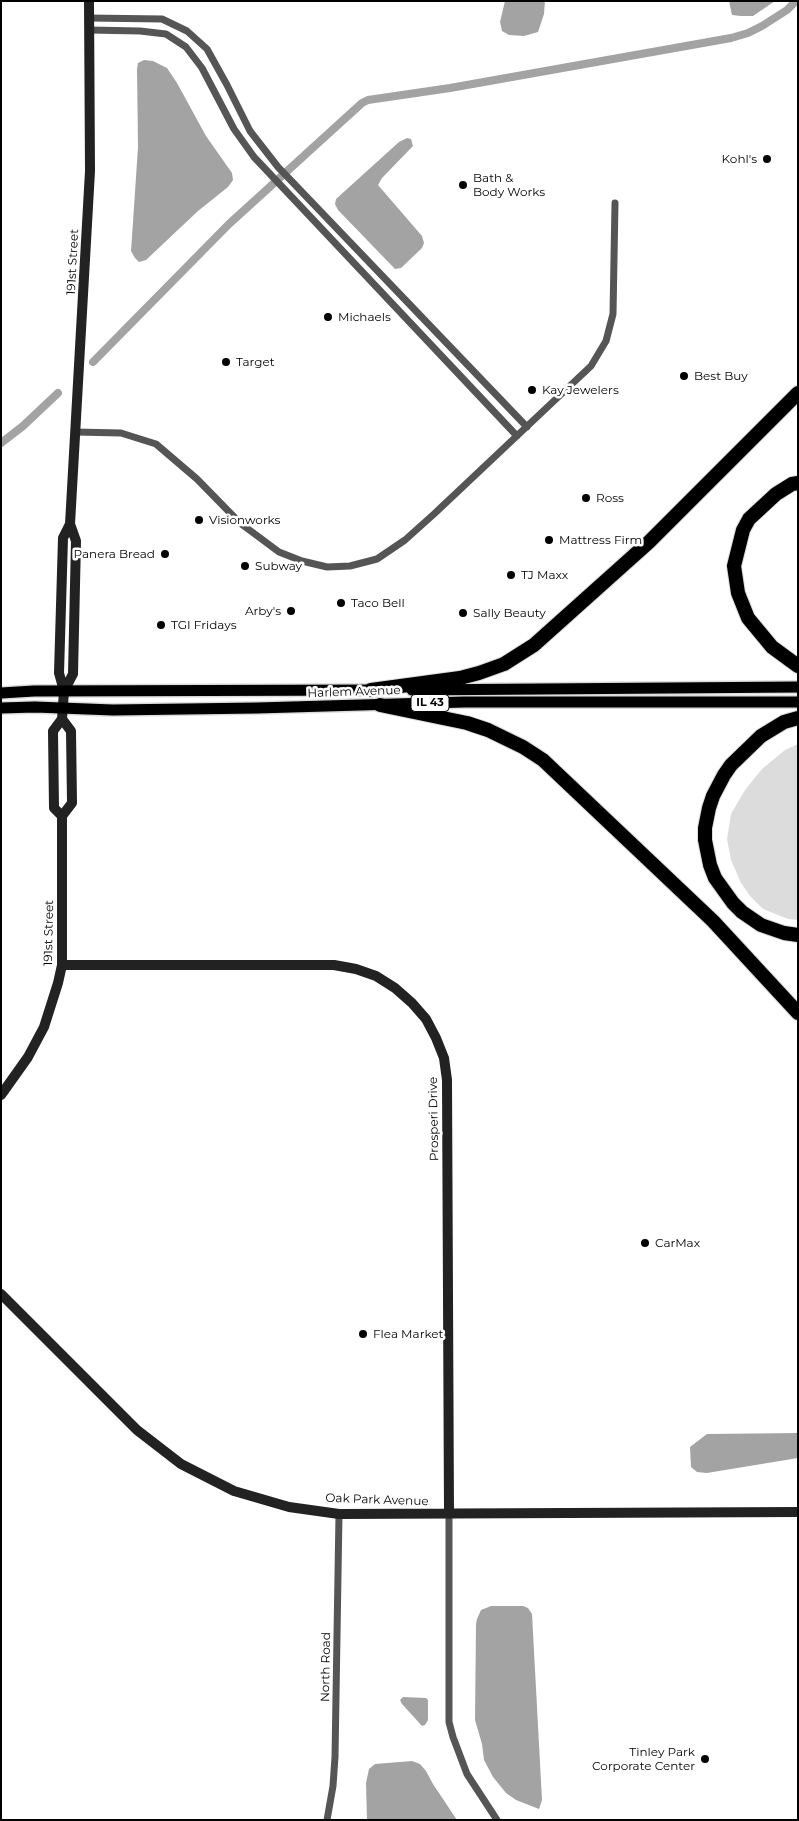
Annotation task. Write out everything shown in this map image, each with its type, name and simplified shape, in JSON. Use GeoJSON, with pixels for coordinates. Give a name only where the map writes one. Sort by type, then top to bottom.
{"type":"FeatureCollection","features":[{"type":"Feature","properties":{"kind":"highway"},"geometry":{"type":"LineString","coordinates":[[371,690],[460,678],[479,673],[504,664],[534,645],[649,542],[798,393]]}},
{"type":"Feature","properties":{"kind":"highway"},"geometry":{"type":"LineString","coordinates":[[798,483],[792,484],[776,494],[749,519],[743,530],[734,566],[738,594],[748,618],[772,647],[798,666]]}},
{"type":"Feature","properties":{"kind":"highway"},"geometry":{"type":"LineString","coordinates":[[380,705],[466,723],[488,730],[523,747],[543,760],[713,921],[798,1014]]}},
{"type":"Feature","properties":{"kind":"highway"},"geometry":{"type":"LineString","coordinates":[[798,718],[784,722],[761,736],[731,765],[713,796],[707,817],[705,834],[707,854],[712,872],[732,903],[761,925],[773,930],[798,935]]}},
{"type":"Feature","properties":{"kind":"main road","name":"Harlem Avenue"},"geometry":{"type":"LineString","coordinates":[[1,693],[64,691],[798,688]]}},
{"type":"Feature","properties":{"kind":"main road","name":"Harlem Avenue"},"geometry":{"type":"LineString","coordinates":[[1,708],[63,713],[113,710],[464,702],[798,702]]}},
{"type":"Feature","properties":{"kind":"street","name":"191st Street"},"geometry":{"type":"LineString","coordinates":[[62,816],[54,808],[53,731],[63,713],[64,691],[59,673],[63,538],[70,524],[83,317],[90,171],[89,1]]}},
{"type":"Feature","properties":{"kind":"street"},"geometry":{"type":"LineString","coordinates":[[89,18],[162,20],[187,31],[207,49],[250,131],[278,166],[527,427]]}},
{"type":"Feature","properties":{"kind":"street"},"geometry":{"type":"LineString","coordinates":[[89,30],[140,31],[166,34],[186,47],[202,68],[234,129],[254,156],[517,436]]}},
{"type":"Feature","properties":{"kind":"street"},"geometry":{"type":"LineString","coordinates":[[75,432],[121,434],[156,444],[197,479],[240,523],[279,552],[327,568],[350,566],[377,558],[405,540],[591,366],[606,341],[613,314],[615,203]]}},
{"type":"Feature","properties":{"kind":"street","name":"191st Street"},"geometry":{"type":"LineString","coordinates":[[1,1095],[28,1058],[44,1027],[62,965],[62,816],[72,803],[71,731],[63,713]]}},
{"type":"Feature","properties":{"kind":"street","name":"Prosperi Drive"},"geometry":{"type":"LineString","coordinates":[[62,965],[334,965],[356,969],[376,976],[395,988],[426,1019],[444,1058],[448,1080],[449,1514]]}},
{"type":"Feature","properties":{"kind":"street","name":"Oak Park Avenue"},"geometry":{"type":"LineString","coordinates":[[1,1294],[137,1430],[181,1464],[234,1491],[289,1507],[339,1514],[798,1512]]}},
{"type":"Feature","properties":{"kind":"street","name":"North Road"},"geometry":{"type":"LineString","coordinates":[[327,1820],[336,1757],[339,1514]]}},
{"type":"Feature","properties":{"kind":"street"},"geometry":{"type":"LineString","coordinates":[[449,1514],[449,1722],[467,1774],[497,1820]]}},
{"type":"Feature","properties":{"kind":"shaded area"},"geometry":{"type":"Polygon","coordinates":[[[505,1],[545,1],[544,14],[538,32],[524,36],[509,35],[502,31],[500,22],[505,1]]]}},
{"type":"Feature","properties":{"kind":"shaded area"},"geometry":{"type":"Polygon","coordinates":[[[729,1],[775,1],[753,16],[741,16],[732,15],[729,1]]]}},
{"type":"Feature","properties":{"kind":"shaded area"},"geometry":{"type":"Polygon","coordinates":[[[144,60],[153,61],[167,68],[206,136],[232,173],[233,180],[228,187],[198,211],[146,260],[139,262],[131,251],[138,147],[137,69],[138,63],[144,60]]]}},
{"type":"Feature","properties":{"kind":"shaded area"},"geometry":{"type":"Polygon","coordinates":[[[407,138],[411,139],[413,146],[382,178],[378,185],[422,236],[424,243],[422,248],[401,268],[395,269],[338,210],[335,204],[336,199],[399,142],[407,138]]]}},
{"type":"Feature","properties":{"kind":"shaded area"},"geometry":{"type":"Polygon","coordinates":[[[798,744],[798,920],[788,919],[763,909],[750,896],[741,883],[731,860],[727,839],[731,814],[745,790],[762,769],[785,750],[798,744]]]}},
{"type":"Feature","properties":{"kind":"shaded area"},"geometry":{"type":"Polygon","coordinates":[[[798,1433],[798,1458],[707,1473],[697,1472],[691,1467],[690,1447],[707,1434],[798,1433]]]}},
{"type":"Feature","properties":{"kind":"shaded area"},"geometry":{"type":"Polygon","coordinates":[[[491,1606],[523,1606],[528,1608],[532,1614],[542,1800],[539,1809],[516,1800],[506,1793],[493,1777],[484,1760],[482,1744],[475,1720],[476,1624],[481,1610],[491,1606]]]}},
{"type":"Feature","properties":{"kind":"shaded area"},"geometry":{"type":"Polygon","coordinates":[[[403,1697],[426,1698],[428,1700],[428,1720],[425,1725],[422,1726],[402,1704],[400,1700],[403,1697]]]}},
{"type":"Feature","properties":{"kind":"shaded area"},"geometry":{"type":"Polygon","coordinates":[[[412,1761],[420,1764],[426,1771],[457,1820],[367,1820],[366,1783],[369,1769],[375,1764],[412,1761]]]}},
{"type":"Feature","properties":{"kind":"waterway"},"geometry":{"type":"LineString","coordinates":[[93,362],[229,224],[362,103],[368,100],[450,88],[731,38],[762,26],[787,10],[796,1]]}},
{"type":"Feature","properties":{"kind":"waterway"},"geometry":{"type":"LineString","coordinates":[[1,443],[23,426],[58,393]]}},
{"type":"Feature","properties":{"kind":"place","name":"Kohl's"},"geometry":{"type":"Point","coordinates":[767,159]}},
{"type":"Feature","properties":{"kind":"place","name":"Bath & Body Works"},"geometry":{"type":"Point","coordinates":[463,185]}},
{"type":"Feature","properties":{"kind":"place","name":"Michaels"},"geometry":{"type":"Point","coordinates":[328,317]}},
{"type":"Feature","properties":{"kind":"place","name":"Target"},"geometry":{"type":"Point","coordinates":[226,362]}},
{"type":"Feature","properties":{"kind":"place","name":"Best Buy"},"geometry":{"type":"Point","coordinates":[684,376]}},
{"type":"Feature","properties":{"kind":"place","name":"Kay Jewelers"},"geometry":{"type":"Point","coordinates":[532,390]}},
{"type":"Feature","properties":{"kind":"place","name":"Ross"},"geometry":{"type":"Point","coordinates":[586,498]}},
{"type":"Feature","properties":{"kind":"place","name":"Visionworks"},"geometry":{"type":"Point","coordinates":[199,520]}},
{"type":"Feature","properties":{"kind":"place","name":"Mattress Firm"},"geometry":{"type":"Point","coordinates":[549,540]}},
{"type":"Feature","properties":{"kind":"place","name":"Panera Bread"},"geometry":{"type":"Point","coordinates":[165,554]}},
{"type":"Feature","properties":{"kind":"place","name":"Subway"},"geometry":{"type":"Point","coordinates":[245,566]}},
{"type":"Feature","properties":{"kind":"place","name":"TJ Maxx"},"geometry":{"type":"Point","coordinates":[511,575]}},
{"type":"Feature","properties":{"kind":"place","name":"Taco Bell"},"geometry":{"type":"Point","coordinates":[341,603]}},
{"type":"Feature","properties":{"kind":"place","name":"Arby's"},"geometry":{"type":"Point","coordinates":[291,611]}},
{"type":"Feature","properties":{"kind":"place","name":"Sally Beauty"},"geometry":{"type":"Point","coordinates":[463,613]}},
{"type":"Feature","properties":{"kind":"place","name":"TGI Fridays"},"geometry":{"type":"Point","coordinates":[161,625]}},
{"type":"Feature","properties":{"kind":"place","name":"CarMax"},"geometry":{"type":"Point","coordinates":[645,1243]}},
{"type":"Feature","properties":{"kind":"place","name":"Flea Market"},"geometry":{"type":"Point","coordinates":[363,1334]}},
{"type":"Feature","properties":{"kind":"place","name":"Tinley Park Corporate Center"},"geometry":{"type":"Point","coordinates":[705,1759]}}]}
